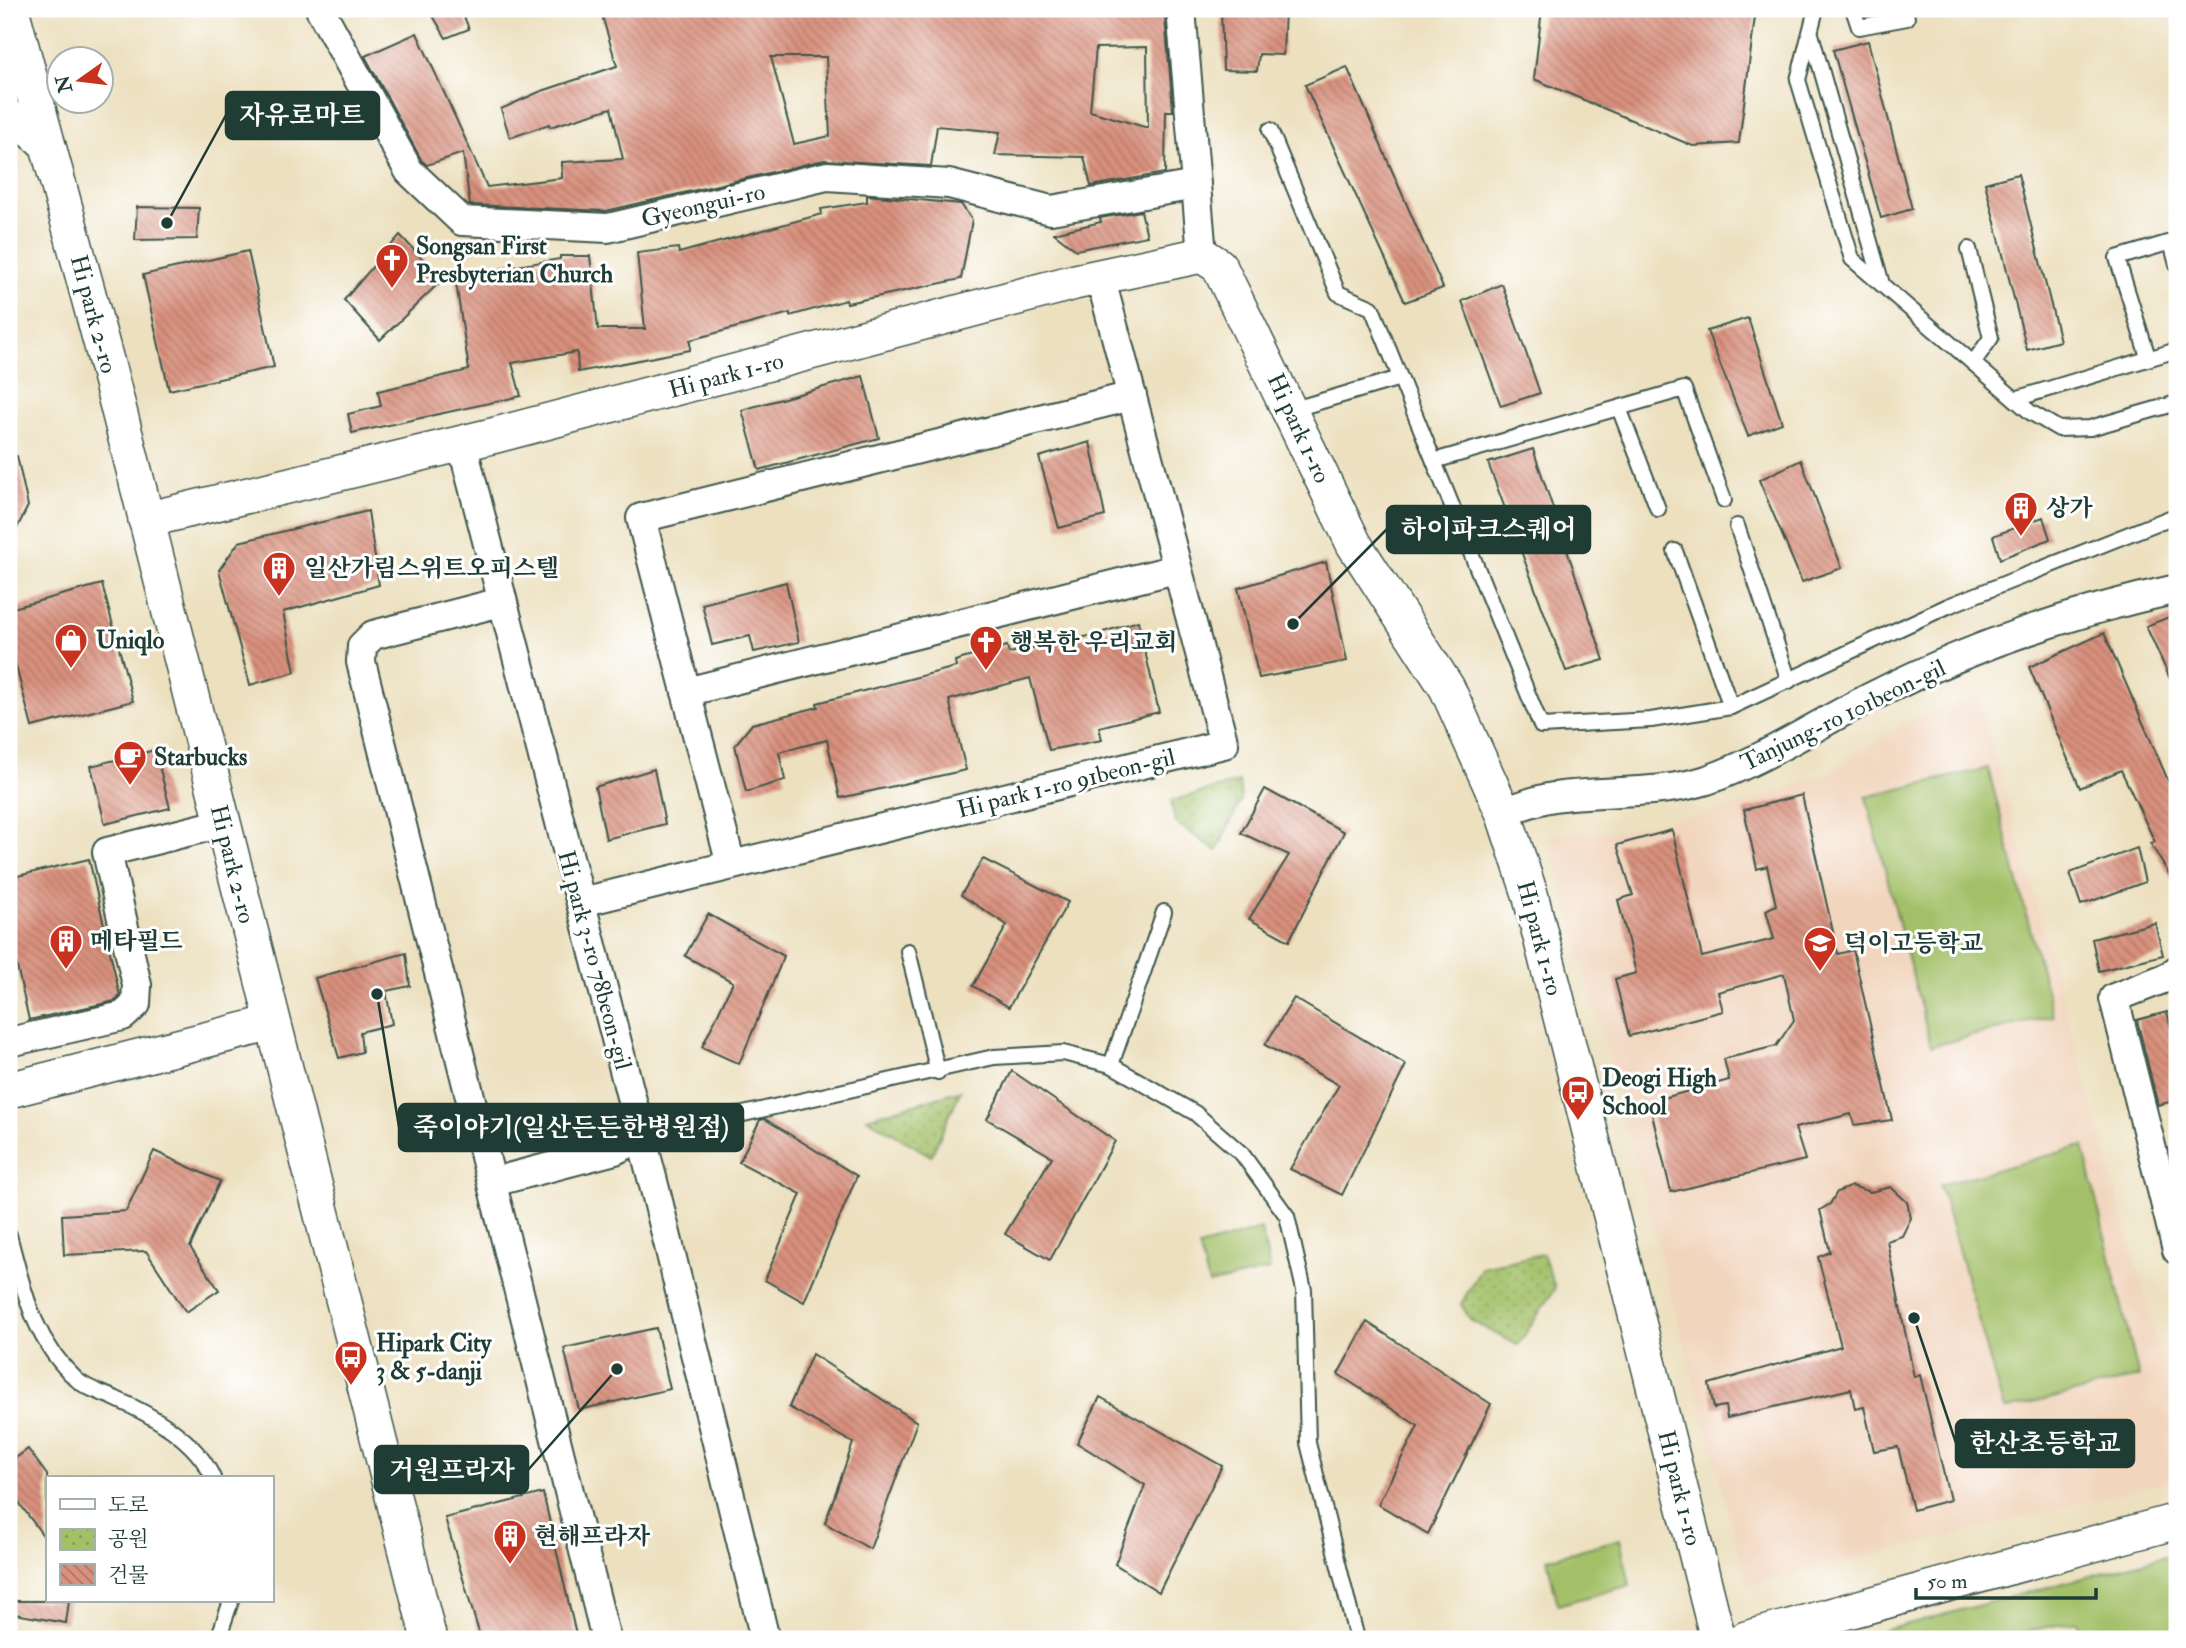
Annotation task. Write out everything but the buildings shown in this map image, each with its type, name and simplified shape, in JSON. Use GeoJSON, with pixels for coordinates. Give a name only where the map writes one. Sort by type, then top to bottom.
{"type":"FeatureCollection","features":[{"type":"Feature","properties":{"kind":"street","name":"Hi park 2-ro"},"geometry":{"type":"LineString","coordinates":[[11,9],[51,152],[146,520],[429,1639]]}},
{"type":"Feature","properties":{"kind":"street","name":"Gyeongui-ro"},"geometry":{"type":"LineString","coordinates":[[320,9],[409,171],[462,221],[608,228],[827,176],[949,184],[1051,210],[1196,185]]}},
{"type":"Feature","properties":{"kind":"street"},"geometry":{"type":"LineString","coordinates":[[1181,9],[1202,255]]}},
{"type":"Feature","properties":{"kind":"street"},"geometry":{"type":"LineString","coordinates":[[9,114],[51,152]]}},
{"type":"Feature","properties":{"kind":"street","name":"Hi park 1-ro"},"geometry":{"type":"LineString","coordinates":[[146,520],[462,444],[1100,276],[1202,255],[1219,266],[1227,276],[1354,544],[1447,688],[1503,811],[1530,894],[1718,1639]]}},
{"type":"Feature","properties":{"kind":"street","name":"Hi park 1-ro 91beon-gil"},"geometry":{"type":"LineString","coordinates":[[582,902],[1224,744],[1100,276]]}},
{"type":"Feature","properties":{"kind":"street"},"geometry":{"type":"LineString","coordinates":[[731,865],[641,518],[1132,396]]}},
{"type":"Feature","properties":{"kind":"street","name":"Hi park 3-ro 78beon-gil"},"geometry":{"type":"LineString","coordinates":[[462,444],[558,822],[582,902],[642,1137],[765,1639]]}},
{"type":"Feature","properties":{"kind":"street"},"geometry":{"type":"LineString","coordinates":[[686,692],[1176,569]]}},
{"type":"Feature","properties":{"kind":"street","name":"Tanjung-ro 101beon-gil"},"geometry":{"type":"LineString","coordinates":[[1503,811],[1552,797],[1703,781],[1761,759],[1872,696],[1985,645],[2098,606],[2177,589]]}},
{"type":"Feature","properties":{"kind":"street"},"geometry":{"type":"LineString","coordinates":[[501,602],[373,635],[362,646],[360,662],[606,1639]]}},
{"type":"Feature","properties":{"kind":"street"},"geometry":{"type":"LineString","coordinates":[[9,1038],[14,1041],[123,1016],[136,1004],[137,985],[107,852],[223,823]]}},
{"type":"Feature","properties":{"kind":"street"},"geometry":{"type":"LineString","coordinates":[[2177,970],[2168,977],[2114,998],[2177,1250]]}},
{"type":"Feature","properties":{"kind":"street"},"geometry":{"type":"LineString","coordinates":[[9,1090],[272,1023]]}},
{"type":"Feature","properties":{"kind":"street"},"geometry":{"type":"LineString","coordinates":[[493,1182],[615,1150],[642,1137]]}},
{"type":"Feature","properties":{"kind":"street"},"geometry":{"type":"LineString","coordinates":[[1746,1639],[2177,1521]]}},
{"type":"Feature","properties":{"kind":"lane"},"geometry":{"type":"LineString","coordinates":[[1816,9],[1798,79],[1852,259],[2015,399],[2059,429],[2090,428],[2177,403]]}},
{"type":"Feature","properties":{"kind":"lane"},"geometry":{"type":"LineString","coordinates":[[1853,9],[1859,27],[1907,18],[1905,9]]}},
{"type":"Feature","properties":{"kind":"lane"},"geometry":{"type":"LineString","coordinates":[[1810,32],[1882,285]]}},
{"type":"Feature","properties":{"kind":"lane"},"geometry":{"type":"LineString","coordinates":[[1270,130],[1338,293],[1372,308],[1487,599],[1541,726],[1651,720],[1731,708],[1948,606],[2177,515]]}},
{"type":"Feature","properties":{"kind":"lane"},"geometry":{"type":"LineString","coordinates":[[2148,358],[2117,258],[2171,242],[2177,265]]}},
{"type":"Feature","properties":{"kind":"lane"},"geometry":{"type":"LineString","coordinates":[[1969,249],[1991,338],[1973,363]]}},
{"type":"Feature","properties":{"kind":"lane"},"geometry":{"type":"LineString","coordinates":[[2015,399],[2177,350]]}},
{"type":"Feature","properties":{"kind":"lane"},"geometry":{"type":"LineString","coordinates":[[1291,410],[1399,378]]}},
{"type":"Feature","properties":{"kind":"lane"},"geometry":{"type":"LineString","coordinates":[[1434,461],[1684,389],[1724,500]]}},
{"type":"Feature","properties":{"kind":"lane"},"geometry":{"type":"LineString","coordinates":[[1619,408],[1658,509]]}},
{"type":"Feature","properties":{"kind":"lane"},"geometry":{"type":"LineString","coordinates":[[1737,526],[1789,681]]}},
{"type":"Feature","properties":{"kind":"lane"},"geometry":{"type":"LineString","coordinates":[[1675,551],[1731,708]]}},
{"type":"Feature","properties":{"kind":"lane"},"geometry":{"type":"LineString","coordinates":[[1111,1065],[1164,912]]}},
{"type":"Feature","properties":{"kind":"lane"},"geometry":{"type":"LineString","coordinates":[[908,951],[938,1072]]}},
{"type":"Feature","properties":{"kind":"lane"},"geometry":{"type":"LineString","coordinates":[[642,1137],[938,1072],[994,1057],[1063,1053],[1111,1065],[1195,1113],[1242,1154],[1287,1216],[1304,1290],[1308,1443],[1357,1639]]}},
{"type":"Feature","properties":{"kind":"lane"},"geometry":{"type":"LineString","coordinates":[[9,1235],[26,1296],[45,1345],[78,1382],[124,1402],[174,1433],[193,1448],[212,1476]]}},
{"type":"Feature","properties":{"kind":"lane"},"geometry":{"type":"LineString","coordinates":[[218,1639],[231,1602]]}},
{"type":"Feature","properties":{"kind":"shaded area"},"geometry":{"type":"Polygon","coordinates":[[[1979,696],[2177,1412],[2177,1479],[1748,1586],[1549,834],[1618,831],[1743,805],[1826,774],[1912,717],[1979,696]]]}},
{"type":"Feature","properties":{"kind":"green space"},"geometry":{"type":"Polygon","coordinates":[[[1988,768],[2053,1016],[1931,1046],[1866,797],[1988,768]]]}},
{"type":"Feature","properties":{"kind":"green space"},"geometry":{"type":"Polygon","coordinates":[[[1239,782],[1241,800],[1217,851],[1175,822],[1171,801],[1239,782]]]}},
{"type":"Feature","properties":{"kind":"green space"},"geometry":{"type":"Polygon","coordinates":[[[961,1090],[931,1156],[867,1118],[961,1090]]]}},
{"type":"Feature","properties":{"kind":"green space"},"geometry":{"type":"Polygon","coordinates":[[[2083,1146],[2139,1377],[2004,1410],[1940,1185],[2083,1146]]]}},
{"type":"Feature","properties":{"kind":"green space"},"geometry":{"type":"Polygon","coordinates":[[[1261,1229],[1270,1270],[1209,1284],[1199,1247],[1261,1229]]]}},
{"type":"Feature","properties":{"kind":"green space"},"geometry":{"type":"Polygon","coordinates":[[[1543,1254],[1555,1288],[1518,1345],[1471,1321],[1461,1304],[1482,1267],[1543,1254]]]}},
{"type":"Feature","properties":{"kind":"green space"},"geometry":{"type":"Polygon","coordinates":[[[1620,1539],[1630,1585],[1558,1605],[1547,1559],[1620,1539]]]}},
{"type":"Feature","properties":{"kind":"green space"},"geometry":{"type":"Polygon","coordinates":[[[2177,1553],[2177,1639],[2082,1639],[2078,1621],[1990,1639],[1852,1639],[2177,1553]]]}},
{"type":"Feature","properties":{"kind":"place","name":"자유로마트"},"geometry":{"type":"Point","coordinates":[167,223]}},
{"type":"Feature","properties":{"kind":"place","name":"Songsan First Presbyterian Church"},"geometry":{"type":"Point","coordinates":[392,290]}},
{"type":"Feature","properties":{"kind":"place","name":"상가"},"geometry":{"type":"Point","coordinates":[2021,538]}},
{"type":"Feature","properties":{"kind":"place","name":"일산가림스위트오피스텔"},"geometry":{"type":"Point","coordinates":[279,598]}},
{"type":"Feature","properties":{"kind":"place","name":"하이파크스퀘어"},"geometry":{"type":"Point","coordinates":[1293,624]}},
{"type":"Feature","properties":{"kind":"place","name":"Uniqlo"},"geometry":{"type":"Point","coordinates":[71,670]}},
{"type":"Feature","properties":{"kind":"place","name":"행복한 우리교회"},"geometry":{"type":"Point","coordinates":[986,672]}},
{"type":"Feature","properties":{"kind":"place","name":"Starbucks"},"geometry":{"type":"Point","coordinates":[130,787]}},
{"type":"Feature","properties":{"kind":"place","name":"메타필드"},"geometry":{"type":"Point","coordinates":[66,971]}},
{"type":"Feature","properties":{"kind":"place","name":"덕이고등학교"},"geometry":{"type":"Point","coordinates":[1820,973]}},
{"type":"Feature","properties":{"kind":"place","name":"죽이야기(일산든든한병원점)"},"geometry":{"type":"Point","coordinates":[377,994]}},
{"type":"Feature","properties":{"kind":"place","name":"Deogi High School"},"geometry":{"type":"Point","coordinates":[1578,1122]}},
{"type":"Feature","properties":{"kind":"place","name":"한산초등학교"},"geometry":{"type":"Point","coordinates":[1914,1318]}},
{"type":"Feature","properties":{"kind":"place","name":"거원프라자"},"geometry":{"type":"Point","coordinates":[617,1369]}},
{"type":"Feature","properties":{"kind":"place","name":"Hipark City 3 & 5-danji"},"geometry":{"type":"Point","coordinates":[351,1387]}},
{"type":"Feature","properties":{"kind":"place","name":"현해프라자"},"geometry":{"type":"Point","coordinates":[510,1566]}}]}
